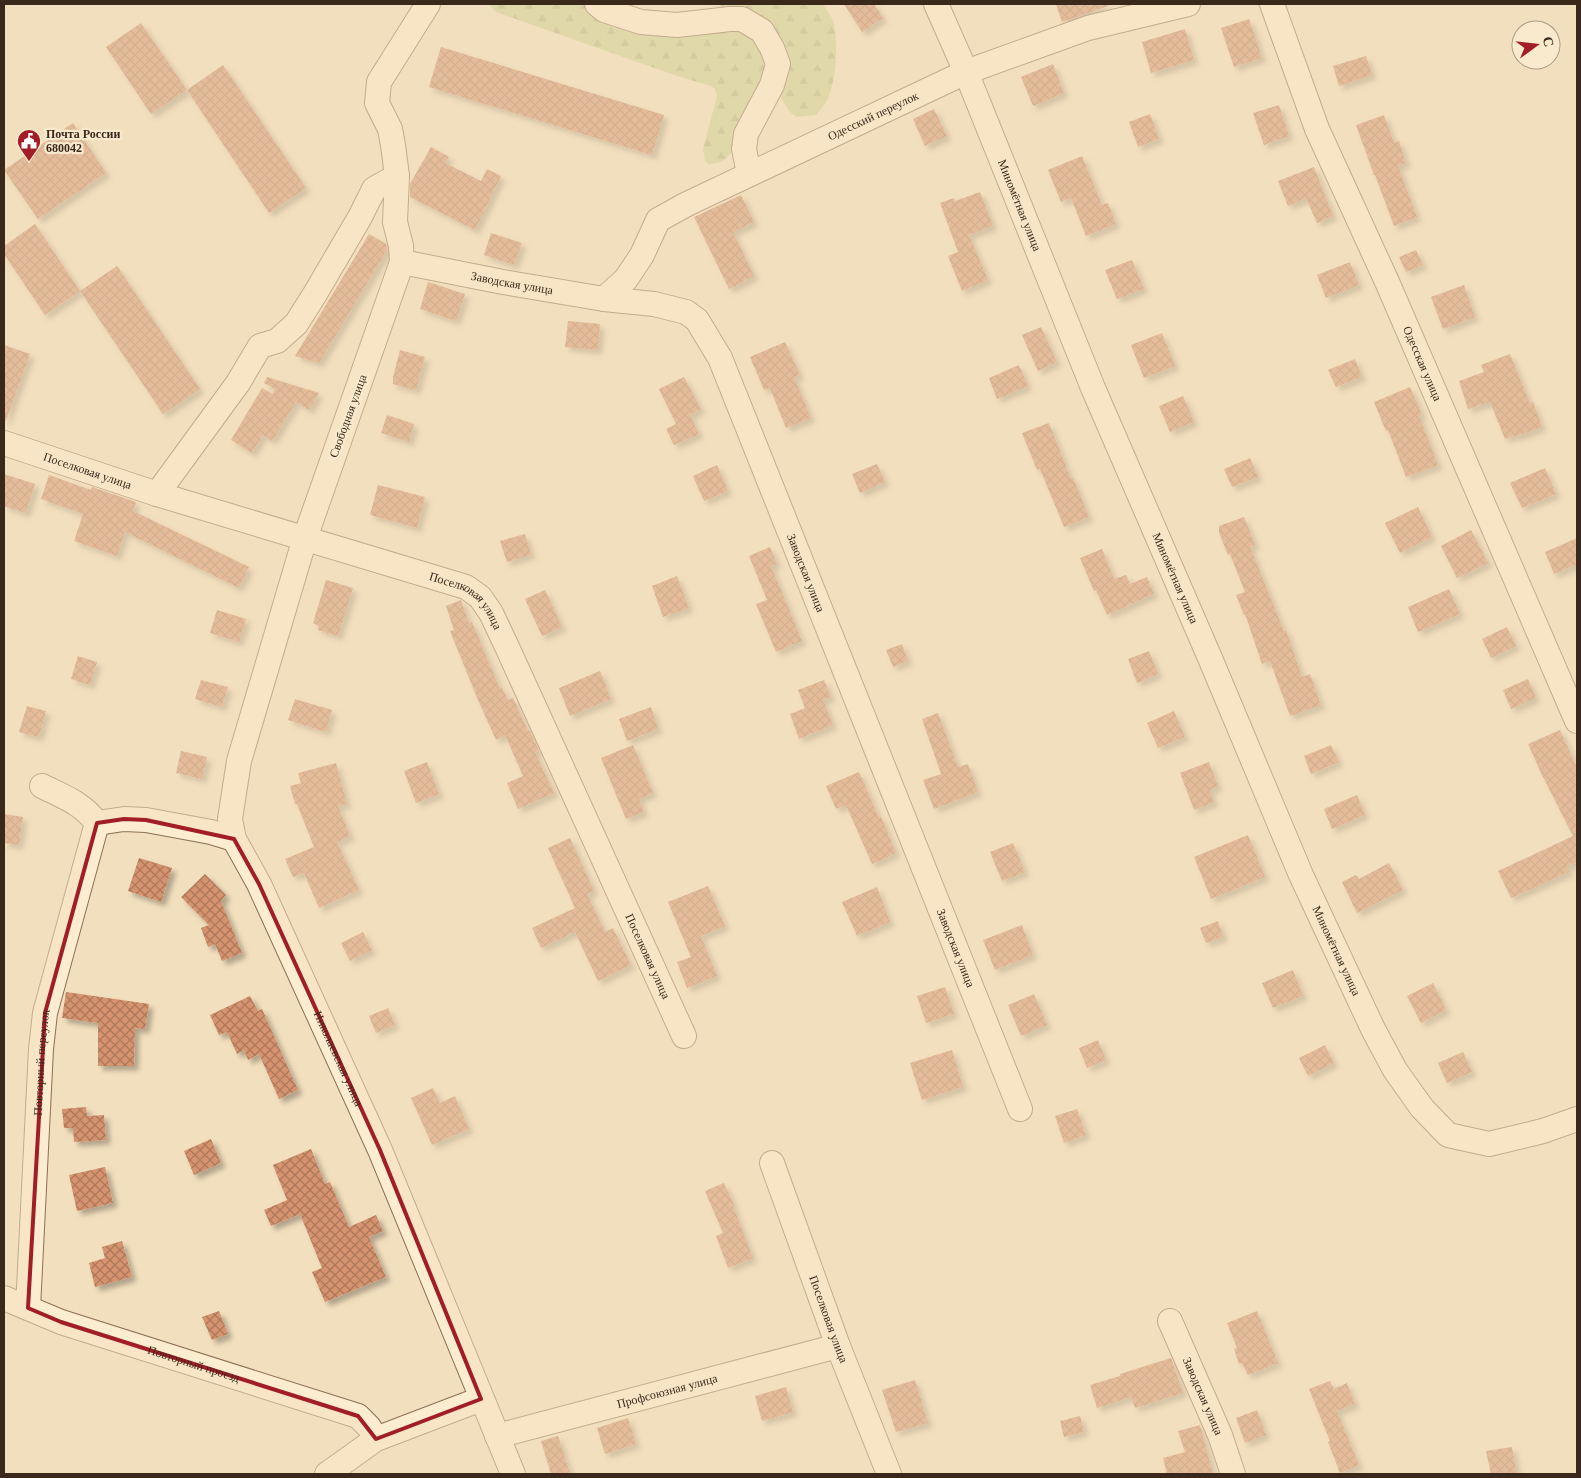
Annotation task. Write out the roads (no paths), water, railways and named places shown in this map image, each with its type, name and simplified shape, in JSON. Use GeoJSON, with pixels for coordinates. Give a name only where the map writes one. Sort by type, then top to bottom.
{"type":"FeatureCollection","features":[{"type":"Feature","properties":{"kind":"street","name":"Свободная улица"},"geometry":{"type":"LineString","coordinates":[[234,839],[230,819],[239,761],[304,538],[402,262],[401,246],[395,222],[396,176],[393,145],[390,130],[377,103],[380,82],[428,4]]}},
{"type":"Feature","properties":{"kind":"street"},"geometry":{"type":"LineString","coordinates":[[596,4],[604,10],[641,22],[676,25],[742,19],[762,32],[772,48],[778,64],[772,85],[746,134],[744,149],[749,174]]}},
{"type":"Feature","properties":{"kind":"street","name":"Миномётная улица"},"geometry":{"type":"LineString","coordinates":[[936,4],[966,72],[1093,388],[1301,874],[1373,1029],[1395,1070],[1422,1108],[1448,1135],[1489,1144],[1543,1132],[1577,1119]]}},
{"type":"Feature","properties":{"kind":"street","name":"Одесский переулок"},"geometry":{"type":"LineString","coordinates":[[604,299],[626,279],[642,254],[658,220],[749,174],[966,72],[1088,28],[1188,4]]}},
{"type":"Feature","properties":{"kind":"street","name":"Одесская улица"},"geometry":{"type":"LineString","coordinates":[[1272,4],[1317,129],[1388,284],[1577,721]]}},
{"type":"Feature","properties":{"kind":"street"},"geometry":{"type":"LineString","coordinates":[[157,494],[238,382],[260,346],[276,341],[296,324],[355,225],[374,188],[396,176]]}},
{"type":"Feature","properties":{"kind":"street","name":"Заводская улица"},"geometry":{"type":"LineString","coordinates":[[402,262],[604,299],[654,304],[686,312],[697,320],[720,358],[1020,1109]]}},
{"type":"Feature","properties":{"kind":"street","name":"Поселковая улица"},"geometry":{"type":"LineString","coordinates":[[4,443],[157,494],[466,587],[480,597],[491,613],[508,649],[684,1036]]}},
{"type":"Feature","properties":{"kind":"street"},"geometry":{"type":"LineString","coordinates":[[42,786],[76,803],[89,812],[98,824],[124,819],[146,820],[211,832],[234,839]]}},
{"type":"Feature","properties":{"kind":"street","name":"Повторный переулок"},"geometry":{"type":"LineString","coordinates":[[28,1308],[41,1049],[45,1013],[98,824]]}},
{"type":"Feature","properties":{"kind":"street","name":"Николаевская улица"},"geometry":{"type":"LineString","coordinates":[[234,839],[259,884],[380,1150],[513,1474]]}},
{"type":"Feature","properties":{"kind":"street","name":"Поселковая улица"},"geometry":{"type":"LineString","coordinates":[[772,1163],[838,1346],[889,1474]]}},
{"type":"Feature","properties":{"kind":"street","name":"Повторный проезд"},"geometry":{"type":"LineString","coordinates":[[4,1298],[60,1322],[358,1416],[369,1427],[376,1438]]}},
{"type":"Feature","properties":{"kind":"street","name":"Заводская улица"},"geometry":{"type":"LineString","coordinates":[[1170,1321],[1220,1435],[1233,1474]]}},
{"type":"Feature","properties":{"kind":"street","name":"Профсоюзная улица"},"geometry":{"type":"LineString","coordinates":[[497,1436],[838,1346]]}},
{"type":"Feature","properties":{"kind":"street"},"geometry":{"type":"LineString","coordinates":[[327,1474],[376,1438],[481,1399]]}},
{"type":"Feature","properties":{"kind":"place","name":"Почта России 680042"},"geometry":{"type":"Point","coordinates":[29,162]}}]}
